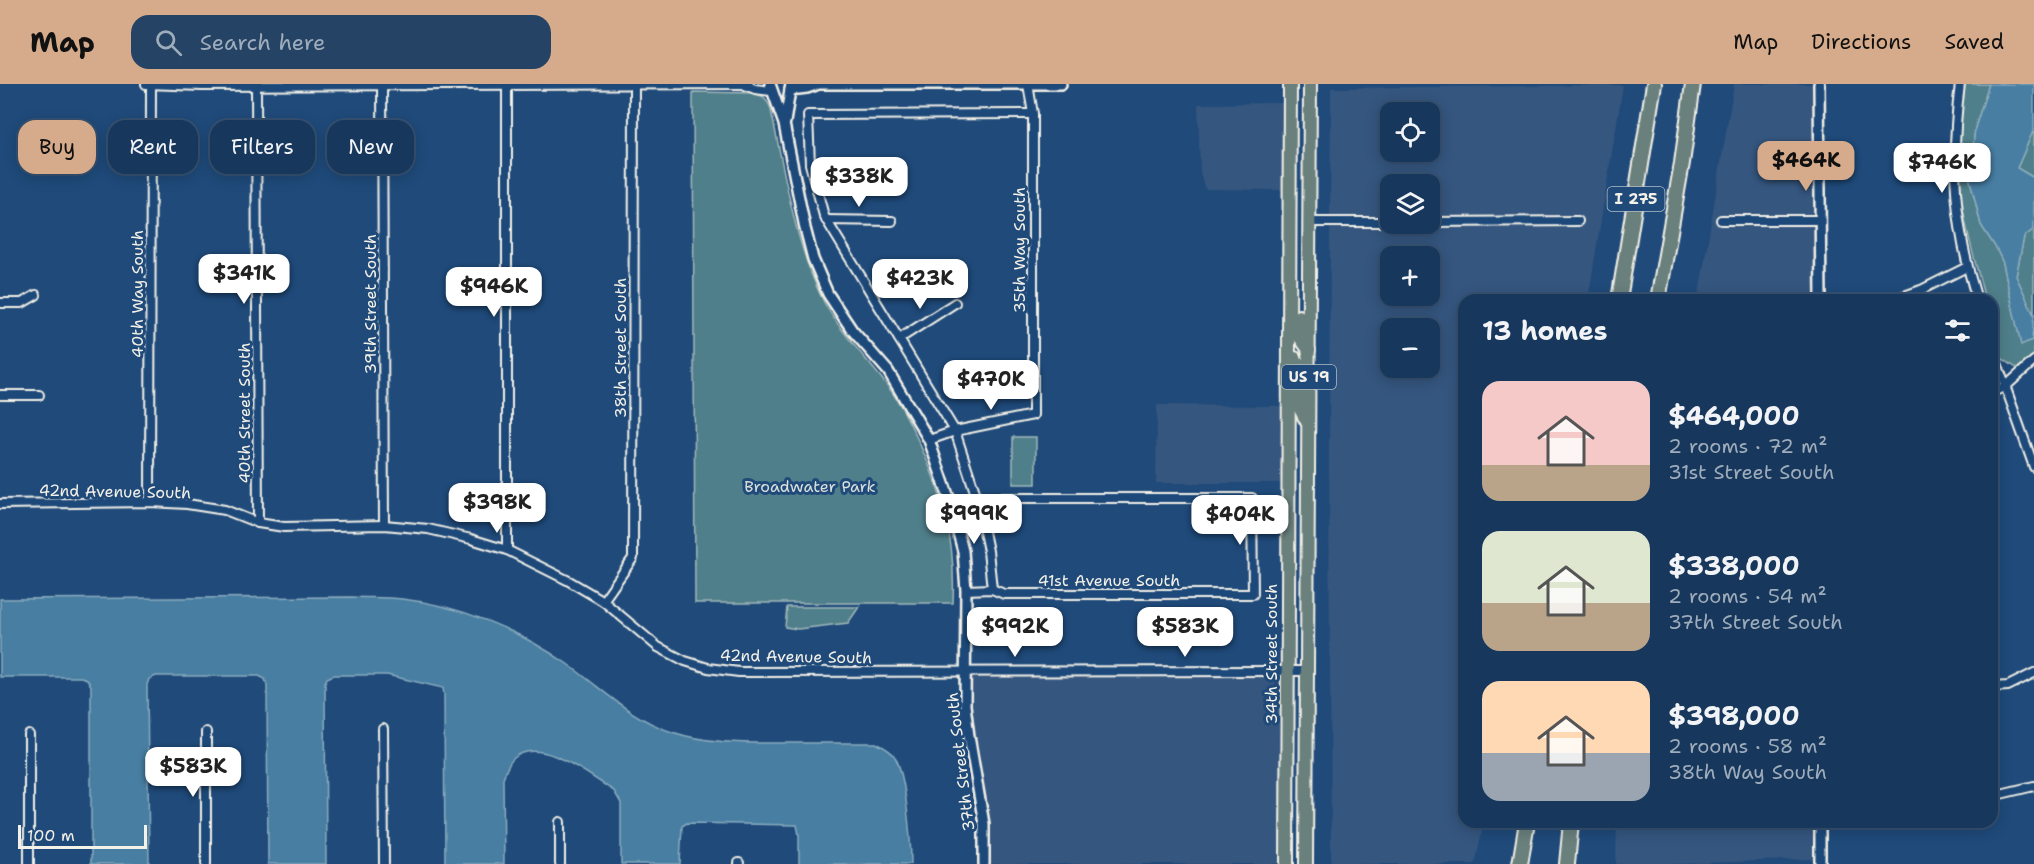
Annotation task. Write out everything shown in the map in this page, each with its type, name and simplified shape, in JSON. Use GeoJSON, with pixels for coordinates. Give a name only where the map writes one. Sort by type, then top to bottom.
{"type":"FeatureCollection","features":[{"type":"Feature","properties":{"kind":"highway","name":"34th Street South"},"geometry":{"type":"LineString","coordinates":[[1287,863],[1290,84]]}},
{"type":"Feature","properties":{"kind":"highway","name":"US 19"},"geometry":{"type":"LineString","coordinates":[[1306,864],[1310,84]]}},
{"type":"Feature","properties":{"kind":"highway","name":"I 275"},"geometry":{"type":"LineString","coordinates":[[1659,294],[1693,84]]}},
{"type":"Feature","properties":{"kind":"highway","name":"I 275"},"geometry":{"type":"LineString","coordinates":[[1620,294],[1653,90]]}},
{"type":"Feature","properties":{"kind":"highway"},"geometry":{"type":"LineString","coordinates":[[1290,283],[1299,306],[1299,336],[1309,350]]}},
{"type":"Feature","properties":{"kind":"highway"},"geometry":{"type":"LineString","coordinates":[[1290,351],[1298,363],[1298,405],[1309,425]]}},
{"type":"Feature","properties":{"kind":"highway"},"geometry":{"type":"LineString","coordinates":[[1520,864],[1526,828]]}},
{"type":"Feature","properties":{"kind":"highway"},"geometry":{"type":"LineString","coordinates":[[1568,864],[1571,828]]}},
{"type":"Feature","properties":{"kind":"street"},"geometry":{"type":"LineString","coordinates":[[148,85],[747,85],[755,89],[772,89],[780,96],[790,88],[807,88],[815,84],[1061,84]]}},
{"type":"Feature","properties":{"kind":"street","name":"35th Way South"},"geometry":{"type":"LineString","coordinates":[[955,431],[1033,415],[1033,114],[1028,84]]}},
{"type":"Feature","properties":{"kind":"street"},"geometry":{"type":"LineString","coordinates":[[1819,84],[1821,294]]}},
{"type":"Feature","properties":{"kind":"street"},"geometry":{"type":"LineString","coordinates":[[1959,84],[1955,119],[1954,190],[1960,233],[1975,294]]}},
{"type":"Feature","properties":{"kind":"street","name":"40th Way South"},"geometry":{"type":"LineString","coordinates":[[148,85],[150,502]]}},
{"type":"Feature","properties":{"kind":"street","name":"39th Street South"},"geometry":{"type":"LineString","coordinates":[[382,85],[384,525]]}},
{"type":"Feature","properties":{"kind":"street","name":"38th Street South"},"geometry":{"type":"LineString","coordinates":[[603,601],[633,558],[634,85]]}},
{"type":"Feature","properties":{"kind":"street","name":"40th Street South"},"geometry":{"type":"LineString","coordinates":[[256,86],[258,523]]}},
{"type":"Feature","properties":{"kind":"street"},"geometry":{"type":"LineString","coordinates":[[507,86],[507,550]]}},
{"type":"Feature","properties":{"kind":"street","name":"37th Street South"},"geometry":{"type":"LineString","coordinates":[[784,124],[790,88]]}},
{"type":"Feature","properties":{"kind":"street","name":"37th Street South"},"geometry":{"type":"LineString","coordinates":[[772,89],[784,124],[813,259],[828,294],[852,330],[888,371],[929,440],[945,484],[963,551],[966,590],[966,705],[984,824],[984,864]]}},
{"type":"Feature","properties":{"kind":"street"},"geometry":{"type":"LineString","coordinates":[[992,589],[988,551],[976,498],[955,431],[826,220],[810,164],[808,115],[1033,114]]}},
{"type":"Feature","properties":{"kind":"street"},"geometry":{"type":"LineString","coordinates":[[826,220],[892,221]]}},
{"type":"Feature","properties":{"kind":"street"},"geometry":{"type":"LineString","coordinates":[[1720,220],[1820,220]]}},
{"type":"Feature","properties":{"kind":"street"},"geometry":{"type":"LineString","coordinates":[[1440,222],[1578,221]]}},
{"type":"Feature","properties":{"kind":"street"},"geometry":{"type":"LineString","coordinates":[[1310,222],[1380,222]]}},
{"type":"Feature","properties":{"kind":"street"},"geometry":{"type":"LineString","coordinates":[[1910,294],[1967,267]]}},
{"type":"Feature","properties":{"kind":"street"},"geometry":{"type":"LineString","coordinates":[[0,303],[22,303],[36,295]]}},
{"type":"Feature","properties":{"kind":"street"},"geometry":{"type":"LineString","coordinates":[[899,339],[954,303]]}},
{"type":"Feature","properties":{"kind":"street"},"geometry":{"type":"LineString","coordinates":[[1998,390],[2005,387],[2034,361]]}},
{"type":"Feature","properties":{"kind":"street"},"geometry":{"type":"LineString","coordinates":[[1998,367],[2034,467]]}},
{"type":"Feature","properties":{"kind":"street"},"geometry":{"type":"LineString","coordinates":[[0,395],[39,395]]}},
{"type":"Feature","properties":{"kind":"street"},"geometry":{"type":"LineString","coordinates":[[929,440],[955,431]]}},
{"type":"Feature","properties":{"kind":"street","name":"41st Avenue South"},"geometry":{"type":"LineString","coordinates":[[966,590],[992,589],[1004,594],[1253,594],[1252,498],[976,498]]}},
{"type":"Feature","properties":{"kind":"street","name":"42nd Avenue South"},"geometry":{"type":"LineString","coordinates":[[0,504],[150,502],[187,504],[225,510],[258,523],[284,527],[384,525],[428,530],[507,550],[603,601],[658,647],[685,661],[708,668],[739,672],[1306,671]]}},
{"type":"Feature","properties":{"kind":"street"},"geometry":{"type":"LineString","coordinates":[[1998,687],[2008,686],[2034,673]]}},
{"type":"Feature","properties":{"kind":"street"},"geometry":{"type":"LineString","coordinates":[[383,729],[384,864]]}},
{"type":"Feature","properties":{"kind":"street"},"geometry":{"type":"LineString","coordinates":[[206,732],[206,864]]}},
{"type":"Feature","properties":{"kind":"street"},"geometry":{"type":"LineString","coordinates":[[29,735],[29,864]]}},
{"type":"Feature","properties":{"kind":"street"},"geometry":{"type":"LineString","coordinates":[[1998,795],[2034,786]]}},
{"type":"Feature","properties":{"kind":"street"},"geometry":{"type":"LineString","coordinates":[[560,822],[560,864]]}},
{"type":"Feature","properties":{"kind":"street"},"geometry":{"type":"LineString","coordinates":[[1820,828],[1820,864]]}},
{"type":"Feature","properties":{"kind":"shaded area"},"geometry":{"type":"Polygon","coordinates":[[[1734,84],[1815,84],[1815,215],[1716,215],[1716,225],[1815,225],[1816,294],[1699,294],[1734,84]]]}},
{"type":"Feature","properties":{"kind":"shaded area"},"geometry":{"type":"Polygon","coordinates":[[[1989,84],[2034,84],[2034,129],[2017,168],[2034,178],[2034,229],[2024,237],[2016,276],[2034,315],[2032,340],[2021,345],[2003,263],[1981,225],[1970,180],[1975,128],[1989,84]]]}},
{"type":"Feature","properties":{"kind":"shaded area"},"geometry":{"type":"Polygon","coordinates":[[[1623,85],[1589,294],[1458,294],[1458,828],[1483,828],[1475,864],[1331,864],[1330,227],[1380,227],[1380,234],[1440,234],[1440,226],[1583,225],[1582,216],[1440,216],[1440,174],[1380,174],[1380,217],[1330,217],[1331,88],[1623,85]]]}},
{"type":"Feature","properties":{"kind":"shaded area"},"geometry":{"type":"Polygon","coordinates":[[[1282,103],[1282,190],[1205,189],[1200,173],[1198,104],[1282,103]]]}},
{"type":"Feature","properties":{"kind":"shaded area"},"geometry":{"type":"Polygon","coordinates":[[[1157,405],[1282,406],[1282,483],[1156,483],[1157,405]]]}},
{"type":"Feature","properties":{"kind":"shaded area"},"geometry":{"type":"Polygon","coordinates":[[[396,598],[423,602],[487,621],[548,651],[642,718],[656,726],[686,736],[742,743],[876,743],[891,752],[899,766],[907,809],[911,864],[799,864],[797,825],[687,823],[682,826],[680,864],[621,864],[621,803],[614,791],[579,768],[538,751],[525,752],[514,758],[503,778],[504,864],[445,864],[443,688],[387,675],[334,675],[327,678],[325,683],[326,864],[268,864],[267,686],[265,679],[259,676],[156,676],[149,679],[147,685],[149,864],[91,864],[91,686],[87,679],[81,677],[0,677],[0,599],[396,598]]]}},
{"type":"Feature","properties":{"kind":"shaded area"},"geometry":{"type":"Polygon","coordinates":[[[1276,676],[1276,687],[1279,687],[1281,864],[988,864],[988,824],[974,738],[970,677],[1276,676]]]}},
{"type":"Feature","properties":{"kind":"shaded area"},"geometry":{"type":"Polygon","coordinates":[[[1617,828],[1815,828],[1815,859],[1616,864],[1617,828]]]}},
{"type":"Feature","properties":{"kind":"green space"},"geometry":{"type":"Polygon","coordinates":[[[1964,84],[1989,84],[1975,128],[1970,180],[1981,225],[2003,263],[2021,344],[2032,340],[2034,330],[2034,354],[2018,369],[2000,357],[1998,351],[1998,294],[1983,294],[1968,235],[1959,182],[1960,126],[1964,84]]]}},
{"type":"Feature","properties":{"kind":"green space","name":"Broadwater Park"},"geometry":{"type":"Polygon","coordinates":[[[693,92],[754,93],[764,97],[770,106],[798,233],[814,282],[840,327],[899,402],[934,477],[950,537],[953,603],[695,603],[693,92]]]}},
{"type":"Feature","properties":{"kind":"green space"},"geometry":{"type":"Polygon","coordinates":[[[2034,129],[2034,178],[2017,168],[2034,129]]]}},
{"type":"Feature","properties":{"kind":"green space"},"geometry":{"type":"Polygon","coordinates":[[[2034,229],[2034,315],[2016,276],[2024,237],[2034,229]]]}},
{"type":"Feature","properties":{"kind":"green space"},"geometry":{"type":"Polygon","coordinates":[[[1013,437],[1036,437],[1036,484],[1013,484],[1013,437]]]}},
{"type":"Feature","properties":{"kind":"green space"},"geometry":{"type":"Polygon","coordinates":[[[787,607],[859,607],[848,623],[798,629],[785,627],[787,607]]]}}]}
